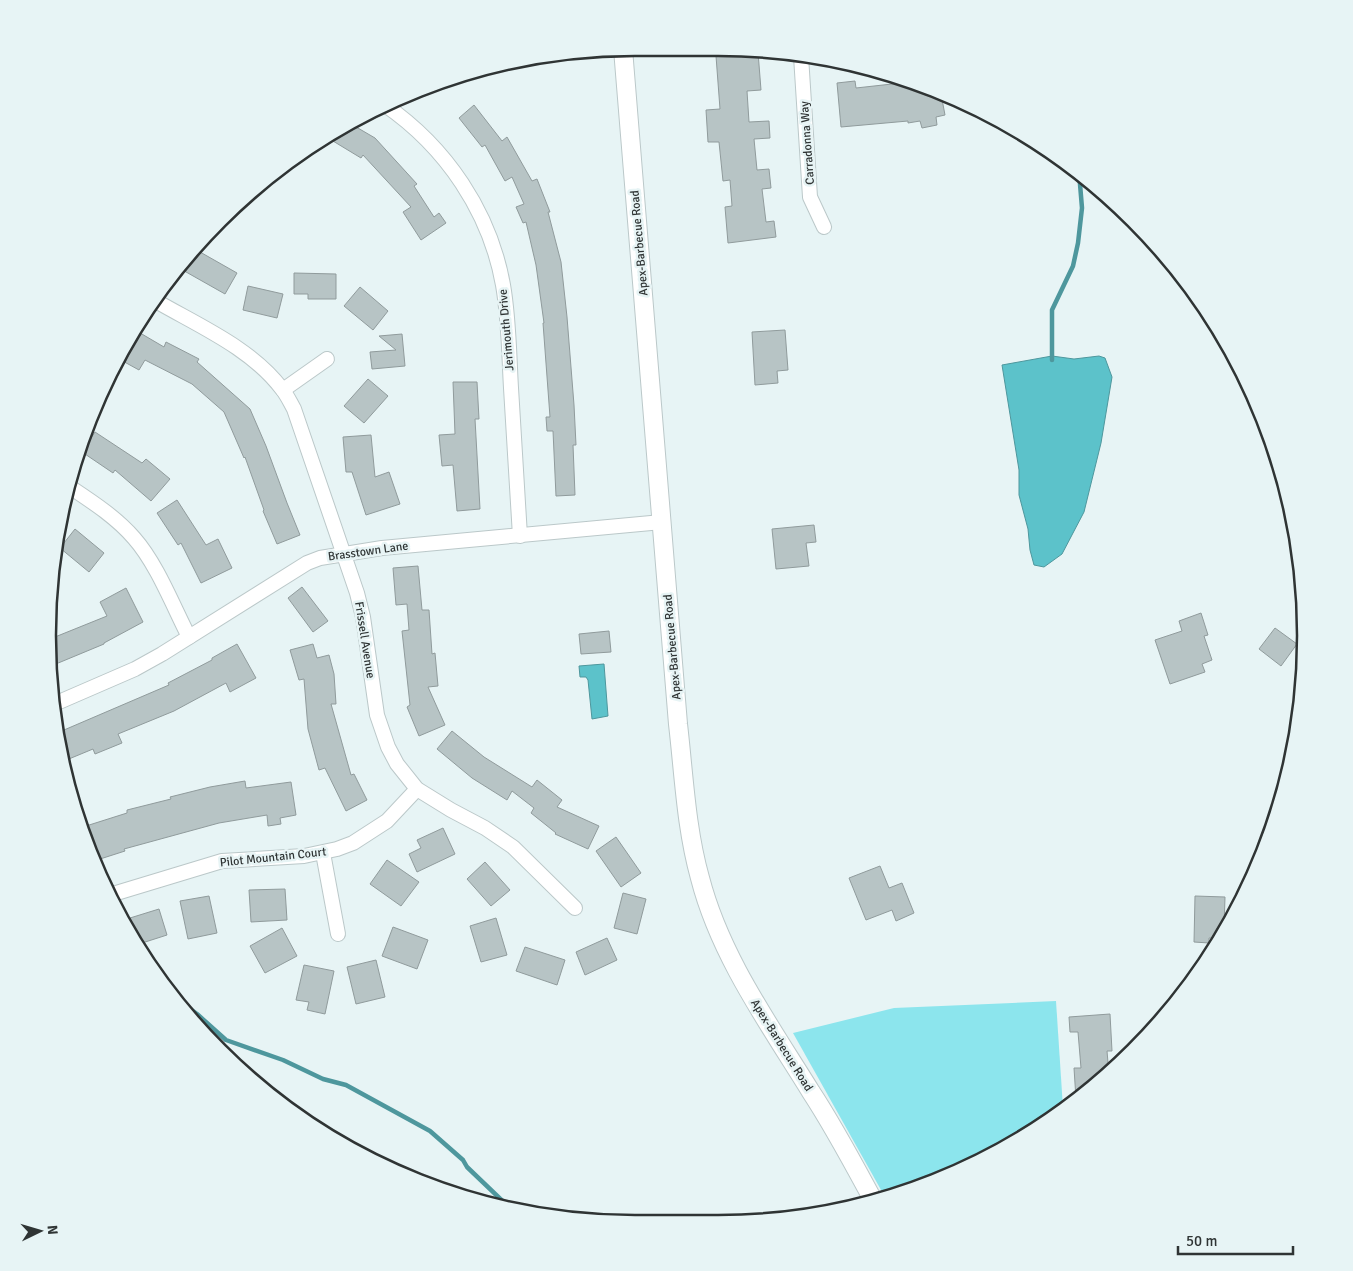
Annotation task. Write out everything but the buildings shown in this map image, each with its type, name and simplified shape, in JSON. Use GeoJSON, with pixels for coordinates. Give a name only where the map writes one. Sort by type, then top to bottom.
{"type":"FeatureCollection","features":[{"type":"Feature","properties":{"kind":"street","name":"Apex-Barbecue Road"},"geometry":{"type":"LineString","coordinates":[[624,56],[678,715],[690,830],[700,878],[716,925],[755,1002],[839,1136],[870,1194]]}},
{"type":"Feature","properties":{"kind":"street","name":"Carradonna Way"},"geometry":{"type":"LineString","coordinates":[[801,62],[810,196],[824,228]]}},
{"type":"Feature","properties":{"kind":"street","name":"Jerimouth Drive"},"geometry":{"type":"LineString","coordinates":[[392,110],[417,130],[450,167],[467,190],[480,214],[497,261],[506,303],[520,536]]}},
{"type":"Feature","properties":{"kind":"street","name":"Frissell Avenue"},"geometry":{"type":"LineString","coordinates":[[161,304],[232,344],[268,372],[283,390],[294,409],[358,593],[373,689],[382,731],[388,747],[398,764],[417,789],[451,810],[486,828],[513,846],[575,908]]}},
{"type":"Feature","properties":{"kind":"street"},"geometry":{"type":"LineString","coordinates":[[283,390],[327,359]]}},
{"type":"Feature","properties":{"kind":"street"},"geometry":{"type":"LineString","coordinates":[[75,490],[99,507],[135,539],[150,561],[189,637]]}},
{"type":"Feature","properties":{"kind":"street","name":"Brasstown Lane"},"geometry":{"type":"LineString","coordinates":[[60,702],[135,669],[307,563],[320,558],[382,548],[662,522]]}},
{"type":"Feature","properties":{"kind":"street","name":"Pilot Mountain Court"},"geometry":{"type":"LineString","coordinates":[[117,893],[222,861],[304,856],[353,843],[387,821],[417,789]]}},
{"type":"Feature","properties":{"kind":"street"},"geometry":{"type":"LineString","coordinates":[[323,852],[338,934]]}},
{"type":"Feature","properties":{"kind":"shaded area"},"geometry":{"type":"Polygon","coordinates":[[[1052,356],[1074,359],[1099,356],[1105,358],[1112,377],[1101,443],[1084,512],[1062,554],[1044,567],[1034,565],[1030,550],[1028,529],[1019,495],[1019,470],[1002,365],[1052,356]]]}},
{"type":"Feature","properties":{"kind":"shaded area"},"geometry":{"type":"Polygon","coordinates":[[[604,664],[608,716],[592,719],[588,680],[586,677],[580,677],[579,666],[604,664]]]}},
{"type":"Feature","properties":{"kind":"shaded area"},"geometry":{"type":"Polygon","coordinates":[[[1056,1001],[1062,1100],[1007,1137],[974,1155],[939,1171],[881,1191],[793,1033],[894,1008],[1056,1001]]]}},
{"type":"Feature","properties":{"kind":"waterway"},"geometry":{"type":"LineString","coordinates":[[1052,360],[1052,310],[1073,266],[1082,208],[1080,184]]}},
{"type":"Feature","properties":{"kind":"waterway"},"geometry":{"type":"LineString","coordinates":[[199,1016],[226,1040],[283,1060],[323,1079],[346,1085],[430,1131],[463,1160],[467,1167],[500,1198]]}}]}
